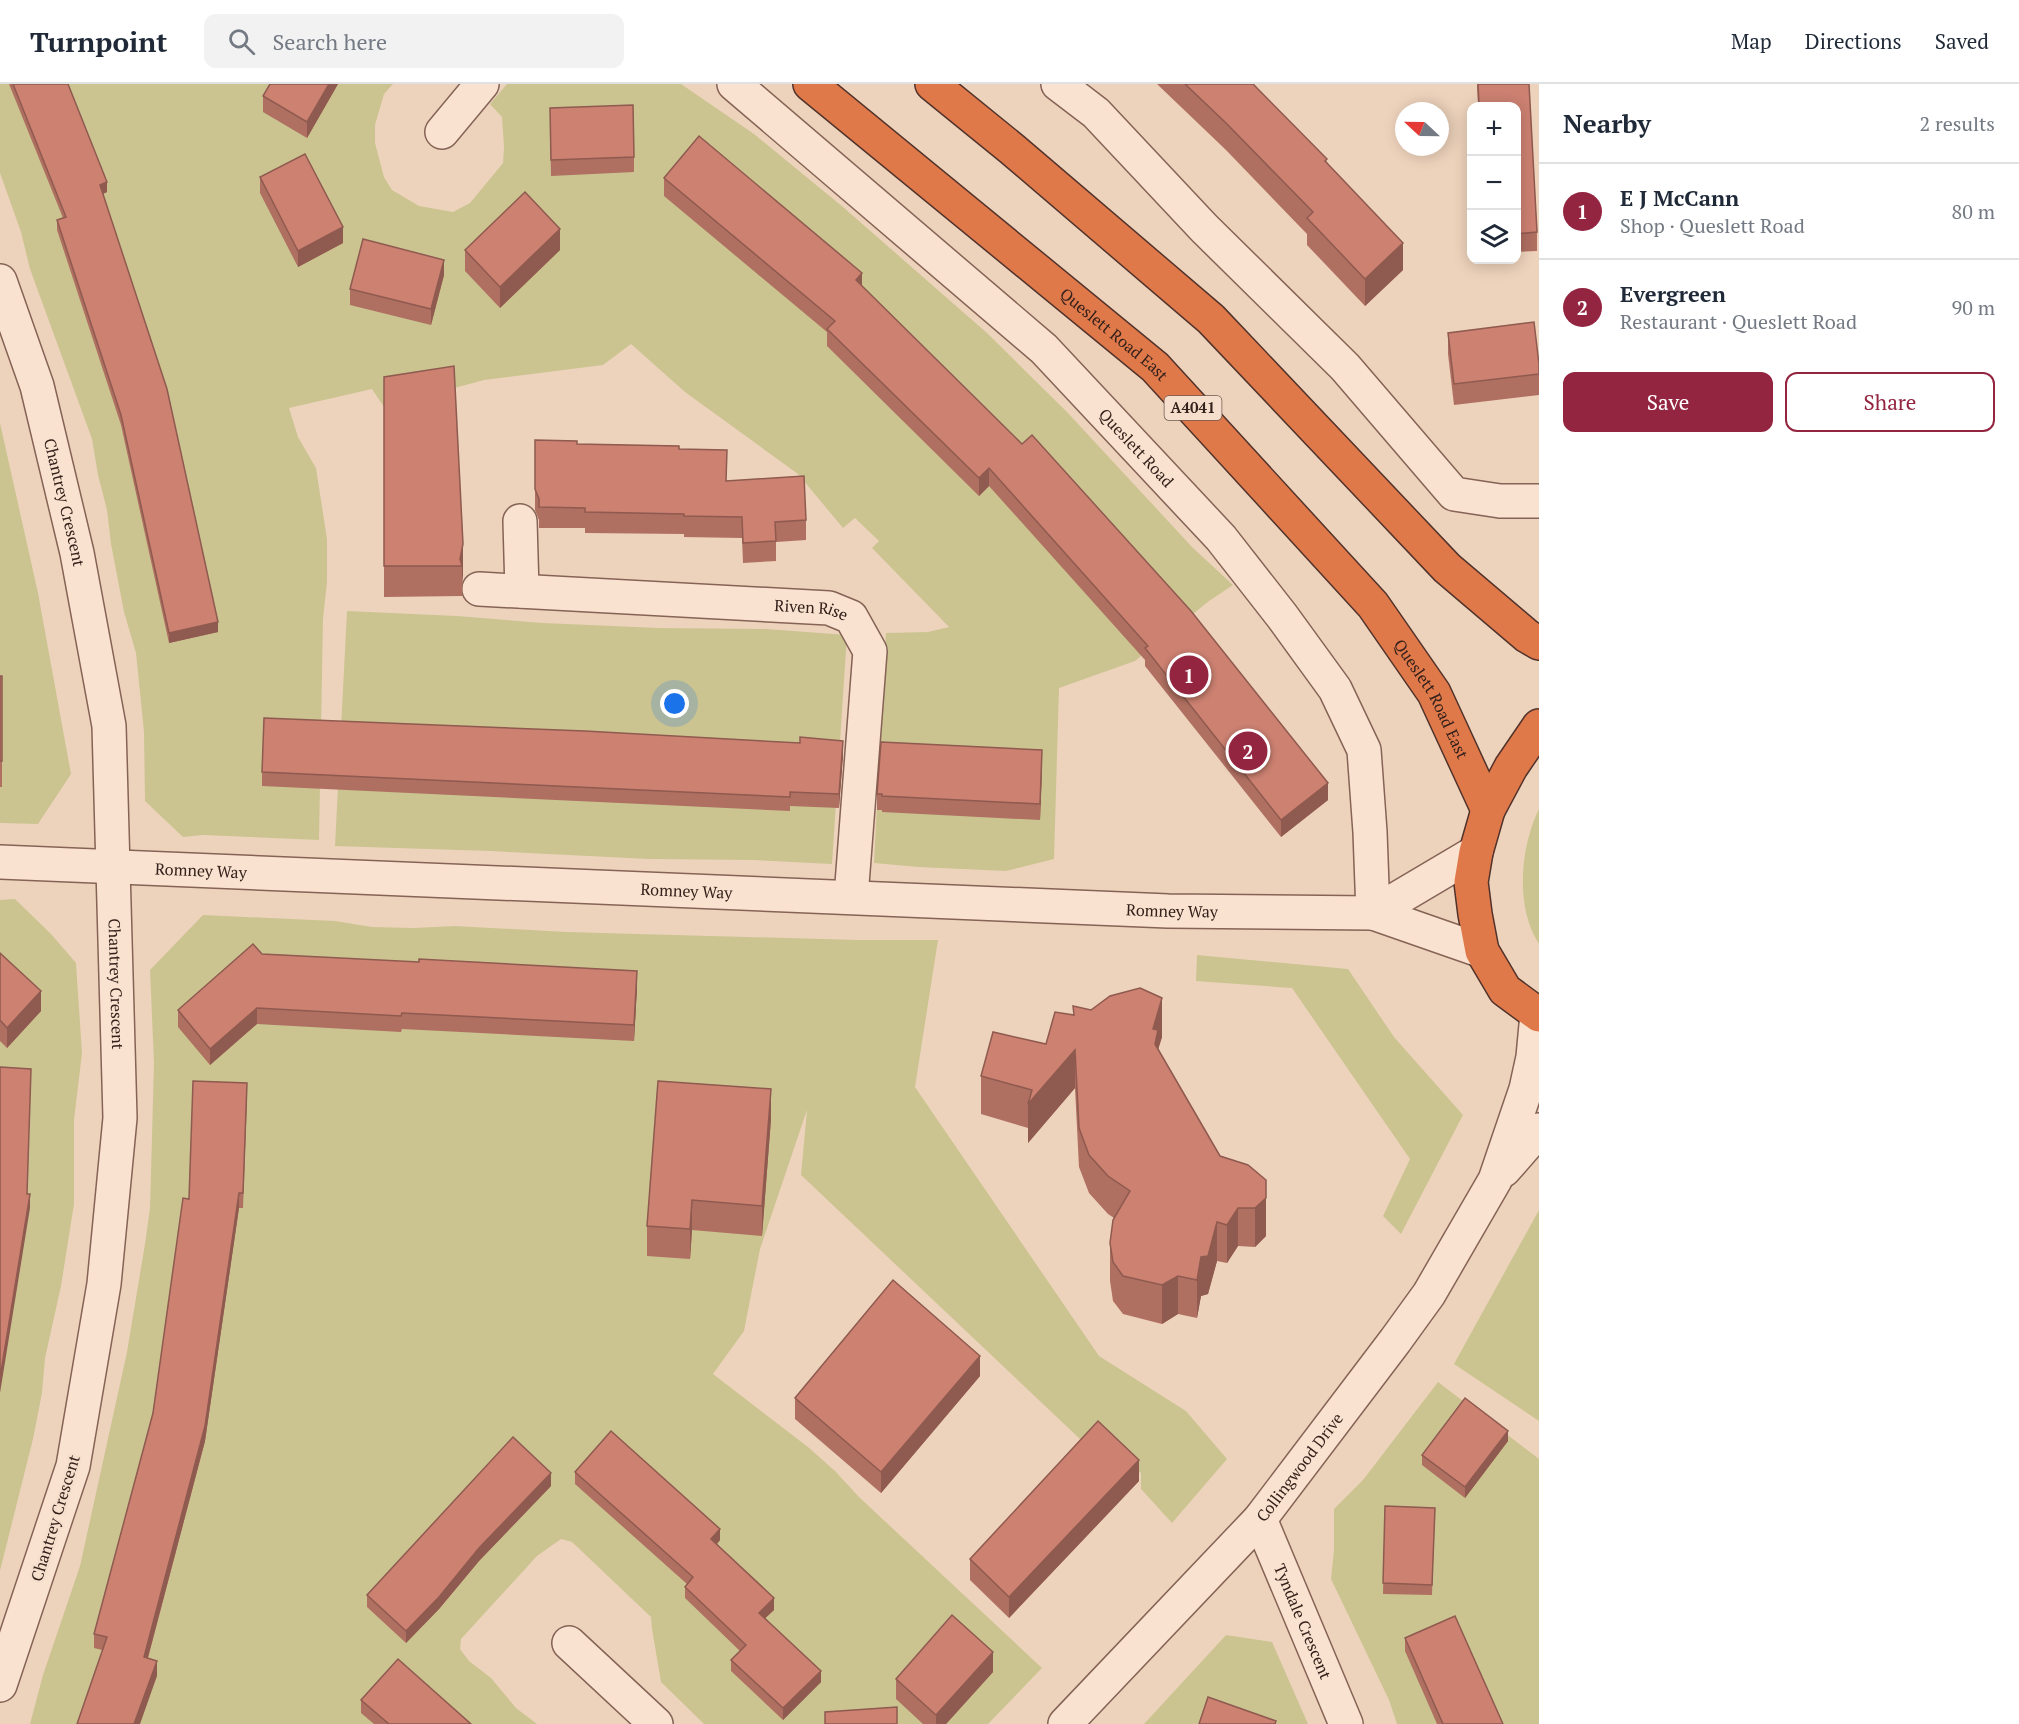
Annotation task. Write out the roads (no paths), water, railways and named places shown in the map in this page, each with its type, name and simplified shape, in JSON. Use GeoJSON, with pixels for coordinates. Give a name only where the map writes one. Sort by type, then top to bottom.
{"type":"FeatureCollection","features":[{"type":"Feature","properties":{"kind":"highway","name":"Queslett Road East"},"geometry":{"type":"LineString","coordinates":[[810,84],[1155,367],[1373,605],[1434,693],[1488,810]]}},
{"type":"Feature","properties":{"kind":"highway"},"geometry":{"type":"LineString","coordinates":[[932,84],[1012,149],[1211,319],[1447,567],[1527,636],[1539,643]]}},
{"type":"Feature","properties":{"kind":"highway"},"geometry":{"type":"LineString","coordinates":[[1538,1015],[1505,990],[1482,951],[1471,882],[1476,852],[1488,810],[1511,767],[1539,726]]}},
{"type":"Feature","properties":{"kind":"street"},"geometry":{"type":"LineString","coordinates":[[442,132],[482,84]]}},
{"type":"Feature","properties":{"kind":"street","name":"Queslett Road"},"geometry":{"type":"LineString","coordinates":[[734,84],[1044,349],[1221,538],[1248,573],[1335,689],[1364,750],[1373,913]]}},
{"type":"Feature","properties":{"kind":"street"},"geometry":{"type":"LineString","coordinates":[[1058,84],[1096,113],[1204,228],[1345,367],[1454,494],[1500,501],[1539,501]]}},
{"type":"Feature","properties":{"kind":"street","name":"Chantrey Crescent"},"geometry":{"type":"LineString","coordinates":[[0,281],[37,386],[78,553],[109,726],[120,1118],[104,1284],[73,1466],[0,1686]]}},
{"type":"Feature","properties":{"kind":"street"},"geometry":{"type":"LineString","coordinates":[[520,521],[522,591]]}},
{"type":"Feature","properties":{"kind":"street","name":"Riven Rise"},"geometry":{"type":"LineString","coordinates":[[479,589],[829,608],[851,617],[870,651],[851,897]]}},
{"type":"Feature","properties":{"kind":"street"},"geometry":{"type":"LineString","coordinates":[[1373,913],[1476,852]]}},
{"type":"Feature","properties":{"kind":"street","name":"Romney Way"},"geometry":{"type":"LineString","coordinates":[[0,862],[1168,910],[1373,913],[1482,951]]}},
{"type":"Feature","properties":{"kind":"street","name":"Collingwood Drive"},"geometry":{"type":"LineString","coordinates":[[1065,1724],[1260,1519],[1429,1294],[1494,1180],[1526,1089],[1538,1015]]}},
{"type":"Feature","properties":{"kind":"street","name":"Collingwood Drive"},"geometry":{"type":"LineString","coordinates":[[1494,1180],[1539,1130]]}},
{"type":"Feature","properties":{"kind":"street","name":"Tyndale Crescent"},"geometry":{"type":"LineString","coordinates":[[1260,1519],[1346,1724]]}},
{"type":"Feature","properties":{"kind":"street"},"geometry":{"type":"LineString","coordinates":[[569,1643],[656,1724]]}},
{"type":"Feature","properties":{"kind":"place","name":"E J McCann"},"geometry":{"type":"Point","coordinates":[1189,675]}},
{"type":"Feature","properties":{"kind":"place","name":"Evergreen"},"geometry":{"type":"Point","coordinates":[1248,751]}}]}
